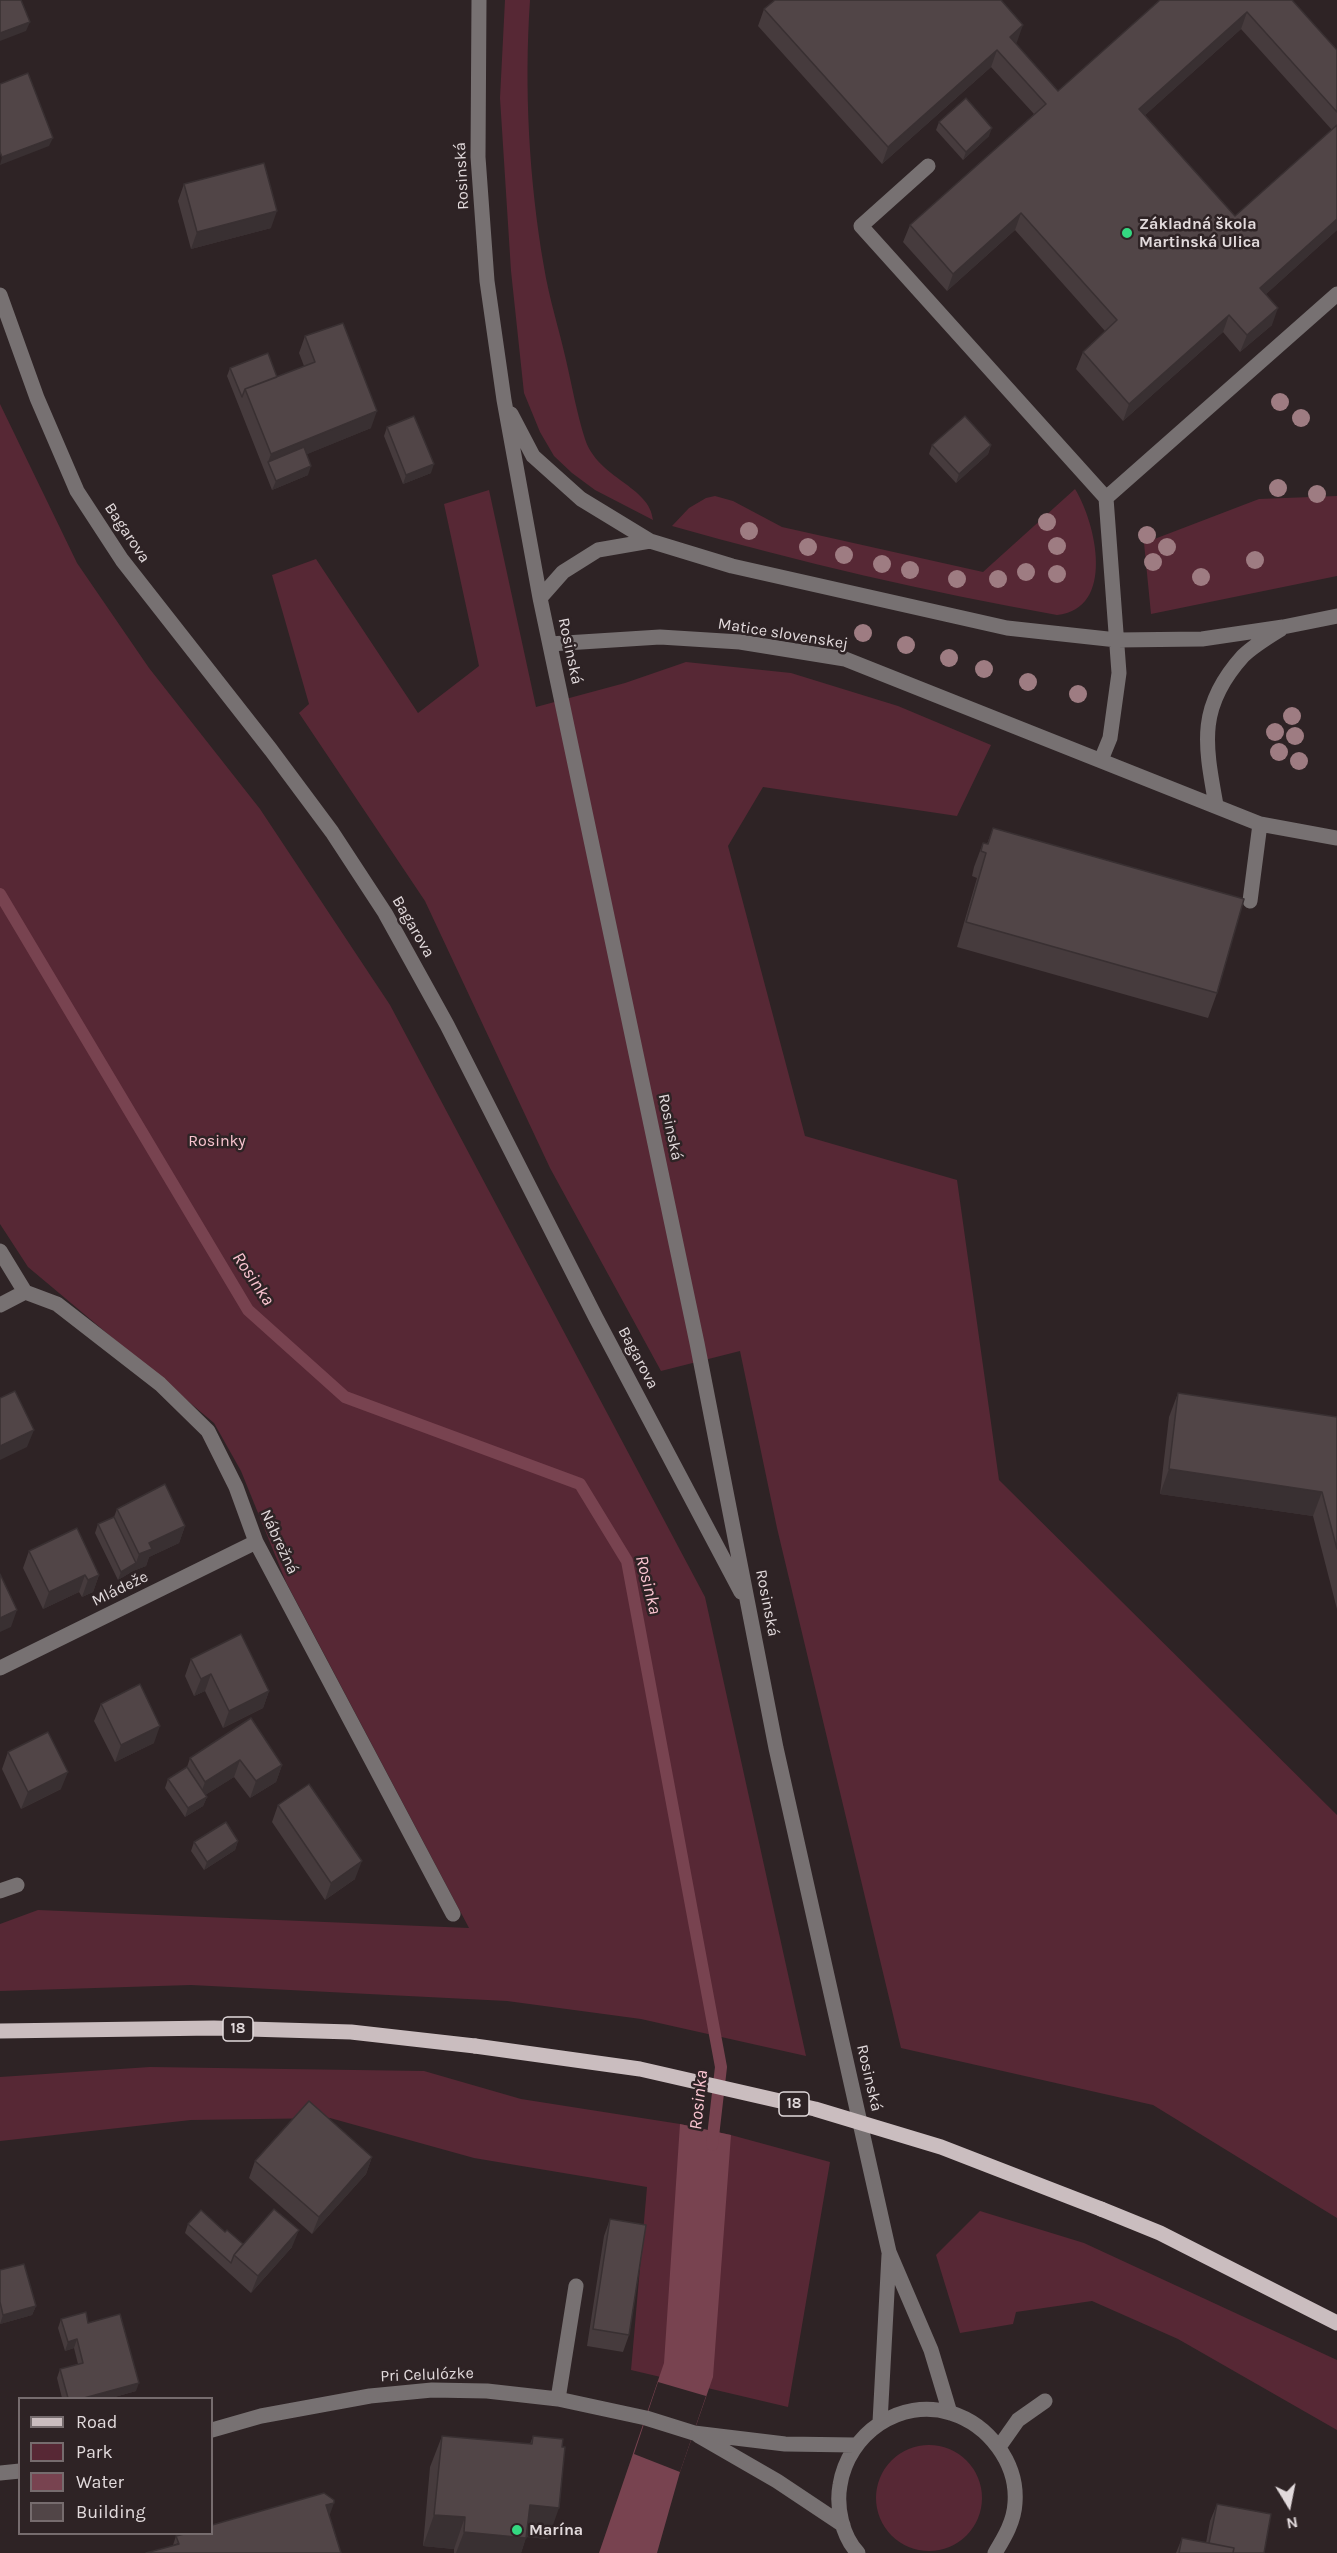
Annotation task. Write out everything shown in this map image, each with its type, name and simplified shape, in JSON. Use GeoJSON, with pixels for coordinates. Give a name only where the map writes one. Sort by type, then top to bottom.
{"type":"FeatureCollection","features":[{"type":"Feature","properties":{"kind":"main road","name":"18"},"geometry":{"type":"LineString","coordinates":[[0,2031],[214,2028],[351,2032],[475,2046],[640,2069],[815,2109],[941,2147],[1170,2238],[1337,2323]]}},
{"type":"Feature","properties":{"kind":"street","name":"Rosinská"},"geometry":{"type":"LineString","coordinates":[[479,0],[478,157],[488,281],[504,400],[540,598],[697,1343],[776,1748],[889,2252],[931,2350],[950,2413]]}},
{"type":"Feature","properties":{"kind":"street"},"geometry":{"type":"LineString","coordinates":[[928,166],[861,226],[1106,498],[1119,673],[1110,738],[1101,760]]}},
{"type":"Feature","properties":{"kind":"street"},"geometry":{"type":"LineString","coordinates":[[1106,498],[1337,294]]}},
{"type":"Feature","properties":{"kind":"street","name":"Bagarova"},"geometry":{"type":"LineString","coordinates":[[0,295],[37,398],[77,491],[122,560],[271,750],[332,832],[385,913],[447,1025],[596,1318],[749,1608]]}},
{"type":"Feature","properties":{"kind":"street"},"geometry":{"type":"LineString","coordinates":[[504,400],[533,456],[581,499],[650,541],[732,566],[1007,628],[1117,640],[1202,639],[1337,616]]}},
{"type":"Feature","properties":{"kind":"street"},"geometry":{"type":"LineString","coordinates":[[540,598],[563,572],[598,550],[650,541]]}},
{"type":"Feature","properties":{"kind":"street"},"geometry":{"type":"LineString","coordinates":[[1216,805],[1206,752],[1207,721],[1219,688],[1244,655],[1283,627]]}},
{"type":"Feature","properties":{"kind":"street","name":"Matice slovenskej"},"geometry":{"type":"LineString","coordinates":[[550,644],[660,638],[717,640],[845,659],[1260,824],[1337,838]]}},
{"type":"Feature","properties":{"kind":"street"},"geometry":{"type":"LineString","coordinates":[[1250,902],[1260,824]]}},
{"type":"Feature","properties":{"kind":"street"},"geometry":{"type":"LineString","coordinates":[[0,1251],[25,1292],[0,1305]]}},
{"type":"Feature","properties":{"kind":"street","name":"Nábrežná"},"geometry":{"type":"LineString","coordinates":[[25,1292],[57,1304],[160,1384],[208,1431],[236,1486],[255,1542],[453,1914]]}},
{"type":"Feature","properties":{"kind":"street","name":"Mládeže"},"geometry":{"type":"LineString","coordinates":[[0,1668],[255,1542]]}},
{"type":"Feature","properties":{"kind":"street"},"geometry":{"type":"LineString","coordinates":[[0,1892],[17,1885]]}},
{"type":"Feature","properties":{"kind":"street","name":"Rosinská"},"geometry":{"type":"LineString","coordinates":[[880,2422],[889,2252]]}},
{"type":"Feature","properties":{"kind":"street"},"geometry":{"type":"LineString","coordinates":[[558,2399],[576,2286]]}},
{"type":"Feature","properties":{"kind":"street","name":"Pri Celulózke"},"geometry":{"type":"LineString","coordinates":[[213,2430],[261,2416],[370,2396],[432,2390],[487,2391],[558,2399],[646,2418],[694,2433]]}},
{"type":"Feature","properties":{"kind":"street"},"geometry":{"type":"LineString","coordinates":[[999,2447],[1018,2420],[1045,2401]]}},
{"type":"Feature","properties":{"kind":"street"},"geometry":{"type":"LineString","coordinates":[[858,2553],[843,2525],[838,2498],[842,2470],[855,2445],[880,2422],[914,2410],[950,2413],[978,2425],[999,2447],[1012,2474],[1015,2503],[1008,2532],[995,2553]]}},
{"type":"Feature","properties":{"kind":"street"},"geometry":{"type":"LineString","coordinates":[[694,2433],[785,2444],[855,2445]]}},
{"type":"Feature","properties":{"kind":"street"},"geometry":{"type":"LineString","coordinates":[[694,2433],[777,2481],[843,2525]]}},
{"type":"Feature","properties":{"kind":"street"},"geometry":{"type":"LineString","coordinates":[[0,2473],[18,2471]]}},
{"type":"Feature","properties":{"kind":"green space"},"geometry":{"type":"Polygon","coordinates":[[[505,0],[530,0],[529,134],[539,234],[551,302],[582,429],[592,453],[601,464],[643,499],[650,508],[653,520],[595,490],[554,456],[540,432],[524,393],[511,271],[500,98],[505,0]]]}},
{"type":"Feature","properties":{"kind":"green space","name":"Rosinky"},"geometry":{"type":"Polygon","coordinates":[[[0,404],[77,563],[149,668],[260,809],[390,1005],[705,1597],[806,2056],[641,2019],[507,2001],[191,1985],[0,1991],[0,1924],[38,1910],[469,1928],[286,1582],[241,1471],[214,1423],[28,1267],[0,1224],[0,404]]]}},
{"type":"Feature","properties":{"kind":"green space"},"geometry":{"type":"Polygon","coordinates":[[[1075,489],[1083,504],[1094,542],[1096,562],[1094,581],[1088,598],[1076,609],[1057,615],[864,575],[672,526],[689,508],[706,498],[715,496],[733,501],[782,527],[983,572],[1075,489]]]}},
{"type":"Feature","properties":{"kind":"green space"},"geometry":{"type":"Polygon","coordinates":[[[489,490],[536,707],[625,683],[686,662],[791,673],[898,706],[991,745],[957,816],[763,787],[728,846],[805,1136],[957,1180],[999,1480],[1337,1815],[1337,2218],[1153,2105],[901,2048],[777,1528],[740,1351],[661,1371],[550,1168],[425,901],[299,713],[309,704],[272,575],[316,559],[418,713],[479,666],[444,504],[489,490]]]}},
{"type":"Feature","properties":{"kind":"green space"},"geometry":{"type":"Polygon","coordinates":[[[1337,496],[1337,576],[1151,614],[1144,543],[1259,499],[1337,496]]]}},
{"type":"Feature","properties":{"kind":"green space"},"geometry":{"type":"Polygon","coordinates":[[[150,2067],[424,2071],[521,2099],[680,2124],[731,2135],[830,2162],[788,2407],[631,2370],[647,2187],[474,2158],[330,2118],[191,2120],[0,2141],[0,2077],[150,2067]]]}},
{"type":"Feature","properties":{"kind":"green space"},"geometry":{"type":"Polygon","coordinates":[[[980,2211],[1084,2243],[1337,2360],[1337,2430],[1178,2339],[1092,2301],[1016,2312],[1013,2324],[960,2333],[936,2255],[980,2211]]]}},
{"type":"Feature","properties":{"kind":"green space"},"geometry":{"type":"Polygon","coordinates":[[[929,2445],[949,2449],[966,2461],[978,2478],[982,2498],[978,2518],[966,2535],[949,2547],[929,2551],[909,2547],[892,2535],[880,2518],[876,2498],[880,2478],[892,2461],[909,2449],[929,2445]]]}},
{"type":"Feature","properties":{"kind":"water"},"geometry":{"type":"Polygon","coordinates":[[[680,2124],[731,2135],[713,2377],[680,2472],[657,2553],[599,2553],[664,2363],[680,2124]]]}},
{"type":"Feature","properties":{"kind":"pier"},"geometry":{"type":"Polygon","coordinates":[[[658,2382],[706,2396],[680,2472],[634,2454],[658,2382]]]}},
{"type":"Feature","properties":{"kind":"building"},"geometry":{"type":"Polygon","coordinates":[[[0,0],[21,0],[30,22],[0,33],[0,0]]]}},
{"type":"Feature","properties":{"kind":"building"},"geometry":{"type":"Polygon","coordinates":[[[775,0],[1001,0],[1023,25],[1010,37],[1058,91],[1160,0],[1292,0],[1337,50],[1337,112],[1247,12],[1139,109],[1235,216],[1337,125],[1337,219],[1260,288],[1278,308],[1247,335],[1229,315],[1129,404],[1083,352],[1117,320],[1021,213],[953,274],[910,225],[1046,104],[997,50],[888,147],[764,9],[775,0]]]}},
{"type":"Feature","properties":{"kind":"building"},"geometry":{"type":"Polygon","coordinates":[[[28,73],[53,138],[2,157],[0,152],[0,84],[28,73]]]}},
{"type":"Feature","properties":{"kind":"building"},"geometry":{"type":"Polygon","coordinates":[[[966,98],[992,128],[966,152],[939,122],[966,98]]]}},
{"type":"Feature","properties":{"kind":"building"},"geometry":{"type":"Polygon","coordinates":[[[264,163],[277,211],[197,232],[184,184],[264,163]]]}},
{"type":"Feature","properties":{"kind":"building"},"geometry":{"type":"Polygon","coordinates":[[[343,323],[377,411],[271,454],[245,389],[315,362],[305,336],[343,323]]]}},
{"type":"Feature","properties":{"kind":"building"},"geometry":{"type":"Polygon","coordinates":[[[268,353],[277,377],[245,389],[242,397],[230,368],[268,353]]]}},
{"type":"Feature","properties":{"kind":"building"},"geometry":{"type":"Polygon","coordinates":[[[414,416],[434,464],[406,475],[387,427],[414,416]]]}},
{"type":"Feature","properties":{"kind":"building"},"geometry":{"type":"Polygon","coordinates":[[[965,416],[991,445],[959,474],[932,445],[965,416]]]}},
{"type":"Feature","properties":{"kind":"building"},"geometry":{"type":"Polygon","coordinates":[[[304,447],[311,466],[276,481],[268,462],[304,447]]]}},
{"type":"Feature","properties":{"kind":"building"},"geometry":{"type":"Polygon","coordinates":[[[993,828],[1244,899],[1217,993],[966,922],[986,853],[981,851],[983,843],[988,844],[993,828]]]}},
{"type":"Feature","properties":{"kind":"building"},"geometry":{"type":"Polygon","coordinates":[[[15,1391],[34,1430],[0,1446],[0,1398],[15,1391]]]}},
{"type":"Feature","properties":{"kind":"building"},"geometry":{"type":"Polygon","coordinates":[[[1178,1393],[1337,1417],[1337,1549],[1322,1492],[1169,1469],[1178,1393]]]}},
{"type":"Feature","properties":{"kind":"building"},"geometry":{"type":"Polygon","coordinates":[[[165,1484],[185,1526],[149,1543],[152,1549],[139,1554],[117,1509],[165,1484]]]}},
{"type":"Feature","properties":{"kind":"building"},"geometry":{"type":"Polygon","coordinates":[[[114,1517],[136,1563],[121,1572],[98,1524],[114,1517]]]}},
{"type":"Feature","properties":{"kind":"building"},"geometry":{"type":"Polygon","coordinates":[[[77,1528],[99,1575],[88,1580],[85,1575],[49,1592],[29,1551],[77,1528]]]}},
{"type":"Feature","properties":{"kind":"building"},"geometry":{"type":"Polygon","coordinates":[[[0,1574],[17,1610],[0,1618],[0,1574]]]}},
{"type":"Feature","properties":{"kind":"building"},"geometry":{"type":"Polygon","coordinates":[[[241,1634],[269,1691],[229,1711],[211,1674],[201,1679],[191,1659],[241,1634]]]}},
{"type":"Feature","properties":{"kind":"building"},"geometry":{"type":"Polygon","coordinates":[[[140,1684],[160,1726],[121,1745],[101,1704],[140,1684]]]}},
{"type":"Feature","properties":{"kind":"building"},"geometry":{"type":"Polygon","coordinates":[[[251,1718],[282,1765],[256,1781],[240,1760],[205,1782],[190,1758],[251,1718]]]}},
{"type":"Feature","properties":{"kind":"building"},"geometry":{"type":"Polygon","coordinates":[[[48,1732],[68,1772],[28,1792],[8,1752],[48,1732]]]}},
{"type":"Feature","properties":{"kind":"building"},"geometry":{"type":"Polygon","coordinates":[[[187,1767],[207,1797],[188,1808],[168,1779],[187,1767]]]}},
{"type":"Feature","properties":{"kind":"building"},"geometry":{"type":"Polygon","coordinates":[[[309,1784],[362,1861],[331,1883],[278,1805],[309,1784]]]}},
{"type":"Feature","properties":{"kind":"building"},"geometry":{"type":"Polygon","coordinates":[[[226,1822],[238,1841],[207,1862],[194,1842],[226,1822]]]}},
{"type":"Feature","properties":{"kind":"building"},"geometry":{"type":"Polygon","coordinates":[[[309,2101],[372,2157],[319,2217],[255,2161],[309,2101]]]}},
{"type":"Feature","properties":{"kind":"building"},"geometry":{"type":"Polygon","coordinates":[[[274,2209],[299,2230],[258,2276],[234,2255],[274,2209]]]}},
{"type":"Feature","properties":{"kind":"building"},"geometry":{"type":"Polygon","coordinates":[[[201,2210],[225,2232],[227,2230],[243,2244],[231,2263],[188,2224],[201,2210]]]}},
{"type":"Feature","properties":{"kind":"building"},"geometry":{"type":"Polygon","coordinates":[[[610,2219],[646,2225],[629,2335],[593,2329],[610,2219]]]}},
{"type":"Feature","properties":{"kind":"building"},"geometry":{"type":"Polygon","coordinates":[[[24,2264],[36,2306],[3,2315],[0,2302],[0,2270],[24,2264]]]}},
{"type":"Feature","properties":{"kind":"building"},"geometry":{"type":"Polygon","coordinates":[[[86,2312],[88,2323],[120,2314],[139,2383],[88,2397],[68,2397],[60,2369],[83,2363],[77,2339],[68,2342],[61,2319],[86,2312]]]}},
{"type":"Feature","properties":{"kind":"building"},"geometry":{"type":"Polygon","coordinates":[[[442,2436],[532,2444],[533,2436],[563,2439],[562,2447],[565,2447],[559,2508],[530,2505],[526,2538],[464,2532],[465,2517],[434,2515],[442,2436]]]}},
{"type":"Feature","properties":{"kind":"building"},"geometry":{"type":"Polygon","coordinates":[[[324,2493],[334,2500],[334,2503],[326,2505],[341,2553],[146,2553],[179,2544],[176,2536],[213,2535],[213,2525],[324,2493]]]}},
{"type":"Feature","properties":{"kind":"building"},"geometry":{"type":"Polygon","coordinates":[[[1217,2504],[1271,2514],[1264,2553],[1233,2553],[1234,2548],[1209,2543],[1217,2504]]]}},
{"type":"Feature","properties":{"kind":"building"},"geometry":{"type":"Polygon","coordinates":[[[1182,2538],[1234,2548],[1233,2553],[1179,2553],[1182,2538]]]}},
{"type":"Feature","properties":{"kind":"waterway","name":"Rosinka"},"geometry":{"type":"LineString","coordinates":[[0,894],[248,1310],[345,1397],[580,1484],[627,1561],[721,2067],[712,2145]]}},
{"type":"Feature","properties":{"kind":"place","name":"Základná škola Martinská Ulica"},"geometry":{"type":"Point","coordinates":[1127,233]}},
{"type":"Feature","properties":{"kind":"place","name":"Marína"},"geometry":{"type":"Point","coordinates":[517,2530]}}]}
